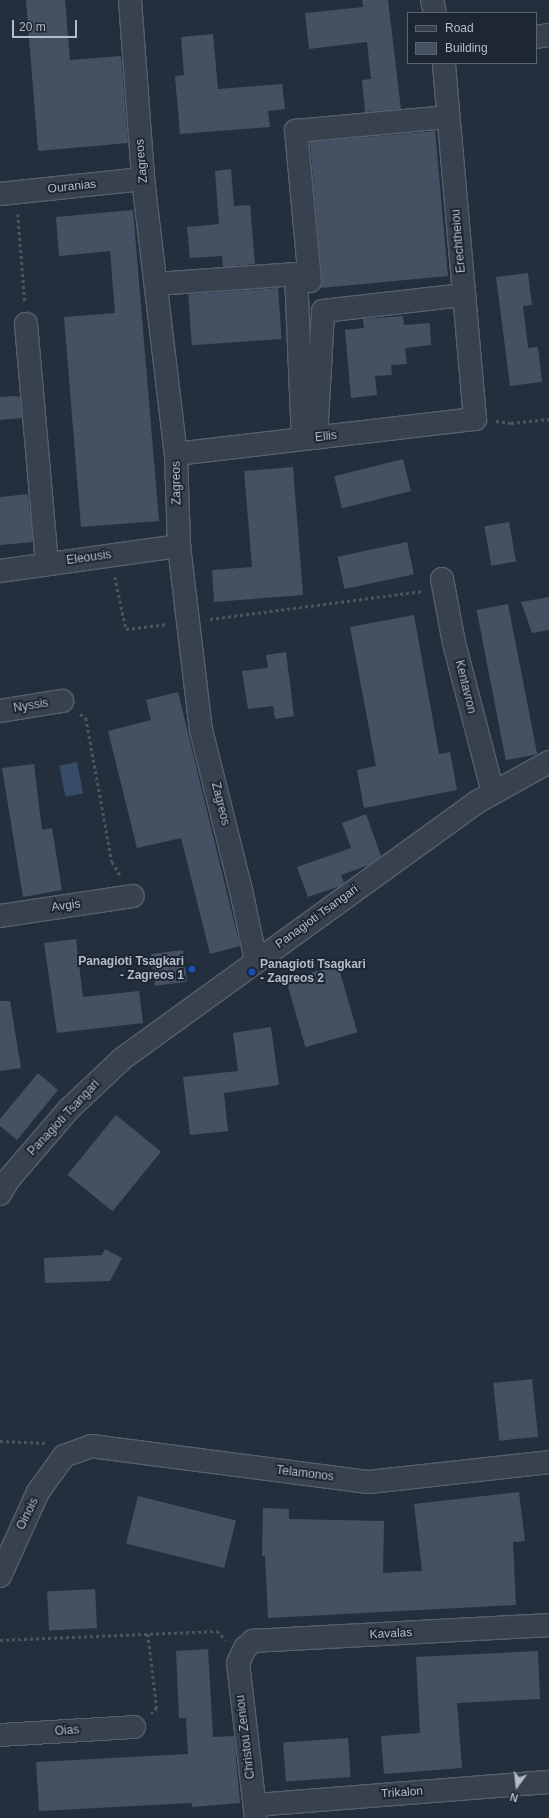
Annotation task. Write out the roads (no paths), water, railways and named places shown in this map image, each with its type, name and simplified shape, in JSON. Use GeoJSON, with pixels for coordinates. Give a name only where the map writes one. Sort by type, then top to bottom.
{"type":"FeatureCollection","features":[{"type":"Feature","properties":{"kind":"street","name":"Zagreos"},"geometry":{"type":"LineString","coordinates":[[130,0],[143,179],[176,454],[179,546],[201,730],[241,890],[256,961]]}},
{"type":"Feature","properties":{"kind":"street"},"geometry":{"type":"LineString","coordinates":[[432,0],[434,12]]}},
{"type":"Feature","properties":{"kind":"street"},"geometry":{"type":"LineString","coordinates":[[537,37],[549,35]]}},
{"type":"Feature","properties":{"kind":"street","name":"Erechtheiou"},"geometry":{"type":"LineString","coordinates":[[444,64],[475,419]]}},
{"type":"Feature","properties":{"kind":"street"},"geometry":{"type":"LineString","coordinates":[[310,281],[296,131],[448,117]]}},
{"type":"Feature","properties":{"kind":"street","name":"Ouranias"},"geometry":{"type":"LineString","coordinates":[[8,194],[143,179]]}},
{"type":"Feature","properties":{"kind":"street"},"geometry":{"type":"LineString","coordinates":[[156,284],[296,274],[310,438]]}},
{"type":"Feature","properties":{"kind":"street"},"geometry":{"type":"LineString","coordinates":[[310,438],[323,311],[464,296]]}},
{"type":"Feature","properties":{"kind":"street"},"geometry":{"type":"LineString","coordinates":[[26,324],[47,564]]}},
{"type":"Feature","properties":{"kind":"street","name":"Ellis"},"geometry":{"type":"LineString","coordinates":[[176,454],[475,419]]}},
{"type":"Feature","properties":{"kind":"street","name":"Eleousis"},"geometry":{"type":"LineString","coordinates":[[0,571],[179,546]]}},
{"type":"Feature","properties":{"kind":"street","name":"Kentavron"},"geometry":{"type":"LineString","coordinates":[[443,584],[454,643],[492,793]]}},
{"type":"Feature","properties":{"kind":"street","name":"Nyssis"},"geometry":{"type":"LineString","coordinates":[[0,711],[62,701]]}},
{"type":"Feature","properties":{"kind":"street","name":"Panagioti Tsangari"},"geometry":{"type":"LineString","coordinates":[[3,1183],[69,1109],[122,1059],[256,961],[492,793],[549,762]]}},
{"type":"Feature","properties":{"kind":"street","name":"Avgis"},"geometry":{"type":"LineString","coordinates":[[0,916],[132,896]]}},
{"type":"Feature","properties":{"kind":"street","name":"Telamonos"},"geometry":{"type":"LineString","coordinates":[[64,1456],[91,1446],[369,1482],[549,1462]]}},
{"type":"Feature","properties":{"kind":"street","name":"Oinois"},"geometry":{"type":"LineString","coordinates":[[0,1576],[38,1492],[64,1456]]}},
{"type":"Feature","properties":{"kind":"street","name":"Kavalas"},"geometry":{"type":"LineString","coordinates":[[240,1655],[253,1641],[549,1625]]}},
{"type":"Feature","properties":{"kind":"street","name":"Christou Zeniou"},"geometry":{"type":"LineString","coordinates":[[240,1655],[239,1672],[255,1811]]}},
{"type":"Feature","properties":{"kind":"street","name":"Oias"},"geometry":{"type":"LineString","coordinates":[[0,1735],[134,1727]]}},
{"type":"Feature","properties":{"kind":"street","name":"Trikalon"},"geometry":{"type":"LineString","coordinates":[[255,1811],[549,1782]]}},
{"type":"Feature","properties":{"kind":"water"},"geometry":{"type":"Polygon","coordinates":[[[77,762],[83,793],[65,797],[59,765],[77,762]]]}},
{"type":"Feature","properties":{"kind":"place","name":"Panagioti Tsagkari - Zagreos 1"},"geometry":{"type":"Point","coordinates":[192,969]}},
{"type":"Feature","properties":{"kind":"place","name":"Panagioti Tsagkari - Zagreos 2"},"geometry":{"type":"Point","coordinates":[252,972]}}]}
